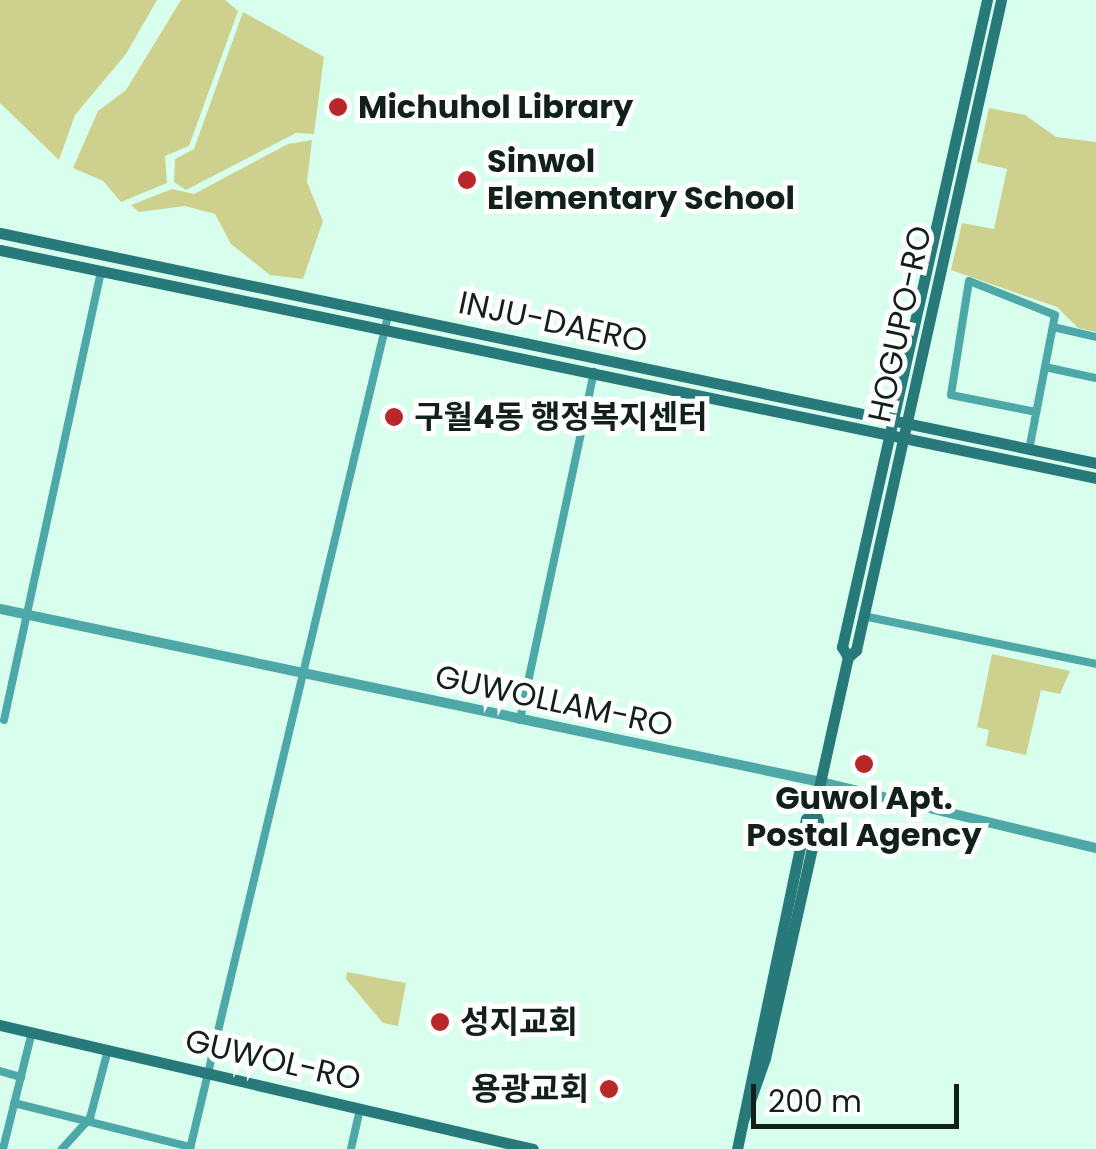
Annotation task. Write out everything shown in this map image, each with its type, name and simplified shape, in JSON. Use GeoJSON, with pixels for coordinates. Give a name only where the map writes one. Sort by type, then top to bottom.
{"type":"FeatureCollection","features":[{"type":"Feature","properties":{"kind":"main road","name":"HOGUPO-RO"},"geometry":{"type":"LineString","coordinates":[[737,1149],[776,952],[821,782],[848,657],[864,616],[898,430],[987,0]]}},
{"type":"Feature","properties":{"kind":"main road","name":"HOGUPO-RO"},"geometry":{"type":"LineString","coordinates":[[848,657],[842,647],[1001,0]]}},
{"type":"Feature","properties":{"kind":"main road","name":"INJU-DAERO"},"geometry":{"type":"LineString","coordinates":[[0,233],[594,372],[1096,463]]}},
{"type":"Feature","properties":{"kind":"main road","name":"INJU-DAERO"},"geometry":{"type":"LineString","coordinates":[[0,250],[100,272],[387,322],[898,430],[1096,478]]}},
{"type":"Feature","properties":{"kind":"main road","name":"GUWOL-RO"},"geometry":{"type":"LineString","coordinates":[[0,1025],[533,1149]]}},
{"type":"Feature","properties":{"kind":"street"},"geometry":{"type":"LineString","coordinates":[[4,720],[100,272]]}},
{"type":"Feature","properties":{"kind":"street"},"geometry":{"type":"LineString","coordinates":[[1030,450],[1053,312],[969,281],[951,394],[1036,412]]}},
{"type":"Feature","properties":{"kind":"street"},"geometry":{"type":"LineString","coordinates":[[14,1103],[191,1148],[387,322]]}},
{"type":"Feature","properties":{"kind":"street"},"geometry":{"type":"LineString","coordinates":[[1053,327],[1096,337]]}},
{"type":"Feature","properties":{"kind":"street"},"geometry":{"type":"LineString","coordinates":[[1045,367],[1096,378]]}},
{"type":"Feature","properties":{"kind":"street"},"geometry":{"type":"LineString","coordinates":[[520,720],[594,372]]}},
{"type":"Feature","properties":{"kind":"street","name":"GUWOLLAM-RO"},"geometry":{"type":"LineString","coordinates":[[0,609],[303,676],[821,782],[1096,848]]}},
{"type":"Feature","properties":{"kind":"street"},"geometry":{"type":"LineString","coordinates":[[864,616],[1096,664]]}},
{"type":"Feature","properties":{"kind":"street"},"geometry":{"type":"LineString","coordinates":[[3,1149],[4,1124],[14,1103],[32,1032]]}},
{"type":"Feature","properties":{"kind":"street"},"geometry":{"type":"LineString","coordinates":[[62,1149],[87,1121],[108,1050]]}},
{"type":"Feature","properties":{"kind":"street"},"geometry":{"type":"LineString","coordinates":[[0,1071],[21,1076]]}},
{"type":"Feature","properties":{"kind":"street"},"geometry":{"type":"LineString","coordinates":[[350,1149],[360,1109]]}},
{"type":"Feature","properties":{"kind":"green space"},"geometry":{"type":"Polygon","coordinates":[[[0,0],[157,0],[126,54],[75,115],[59,160],[0,103],[0,0]]]}},
{"type":"Feature","properties":{"kind":"green space"},"geometry":{"type":"Polygon","coordinates":[[[181,0],[225,0],[238,11],[189,146],[165,156],[167,183],[121,202],[103,181],[73,168],[98,111],[126,90],[181,0]]]}},
{"type":"Feature","properties":{"kind":"green space"},"geometry":{"type":"Polygon","coordinates":[[[243,12],[324,57],[314,134],[296,133],[186,190],[174,182],[175,159],[194,149],[243,12]]]}},
{"type":"Feature","properties":{"kind":"green space"},"geometry":{"type":"Polygon","coordinates":[[[989,108],[1025,115],[1056,137],[1096,142],[1096,332],[1078,328],[1057,307],[951,270],[962,223],[994,229],[1007,169],[977,162],[989,108]]]}},
{"type":"Feature","properties":{"kind":"green space"},"geometry":{"type":"Polygon","coordinates":[[[312,140],[307,182],[323,221],[303,279],[270,275],[231,244],[215,214],[185,206],[139,212],[131,205],[172,189],[194,194],[288,144],[312,140]]]}},
{"type":"Feature","properties":{"kind":"green space"},"geometry":{"type":"Polygon","coordinates":[[[992,654],[1070,671],[1060,694],[1041,690],[1026,755],[986,746],[989,730],[977,727],[992,654]]]}},
{"type":"Feature","properties":{"kind":"green space"},"geometry":{"type":"Polygon","coordinates":[[[347,972],[406,983],[398,1026],[383,1023],[346,979],[347,972]]]}},
{"type":"Feature","properties":{"kind":"place","name":"Michuhol Library"},"geometry":{"type":"Point","coordinates":[338,107]}},
{"type":"Feature","properties":{"kind":"place","name":"Sinwol Elementary School"},"geometry":{"type":"Point","coordinates":[467,180]}},
{"type":"Feature","properties":{"kind":"place","name":"구월4동 행정복지센터"},"geometry":{"type":"Point","coordinates":[394,417]}},
{"type":"Feature","properties":{"kind":"place","name":"Guwol Apt. Postal Agency"},"geometry":{"type":"Point","coordinates":[864,764]}},
{"type":"Feature","properties":{"kind":"place","name":"성지교회"},"geometry":{"type":"Point","coordinates":[440,1022]}},
{"type":"Feature","properties":{"kind":"place","name":"용광교회"},"geometry":{"type":"Point","coordinates":[609,1089]}}]}
